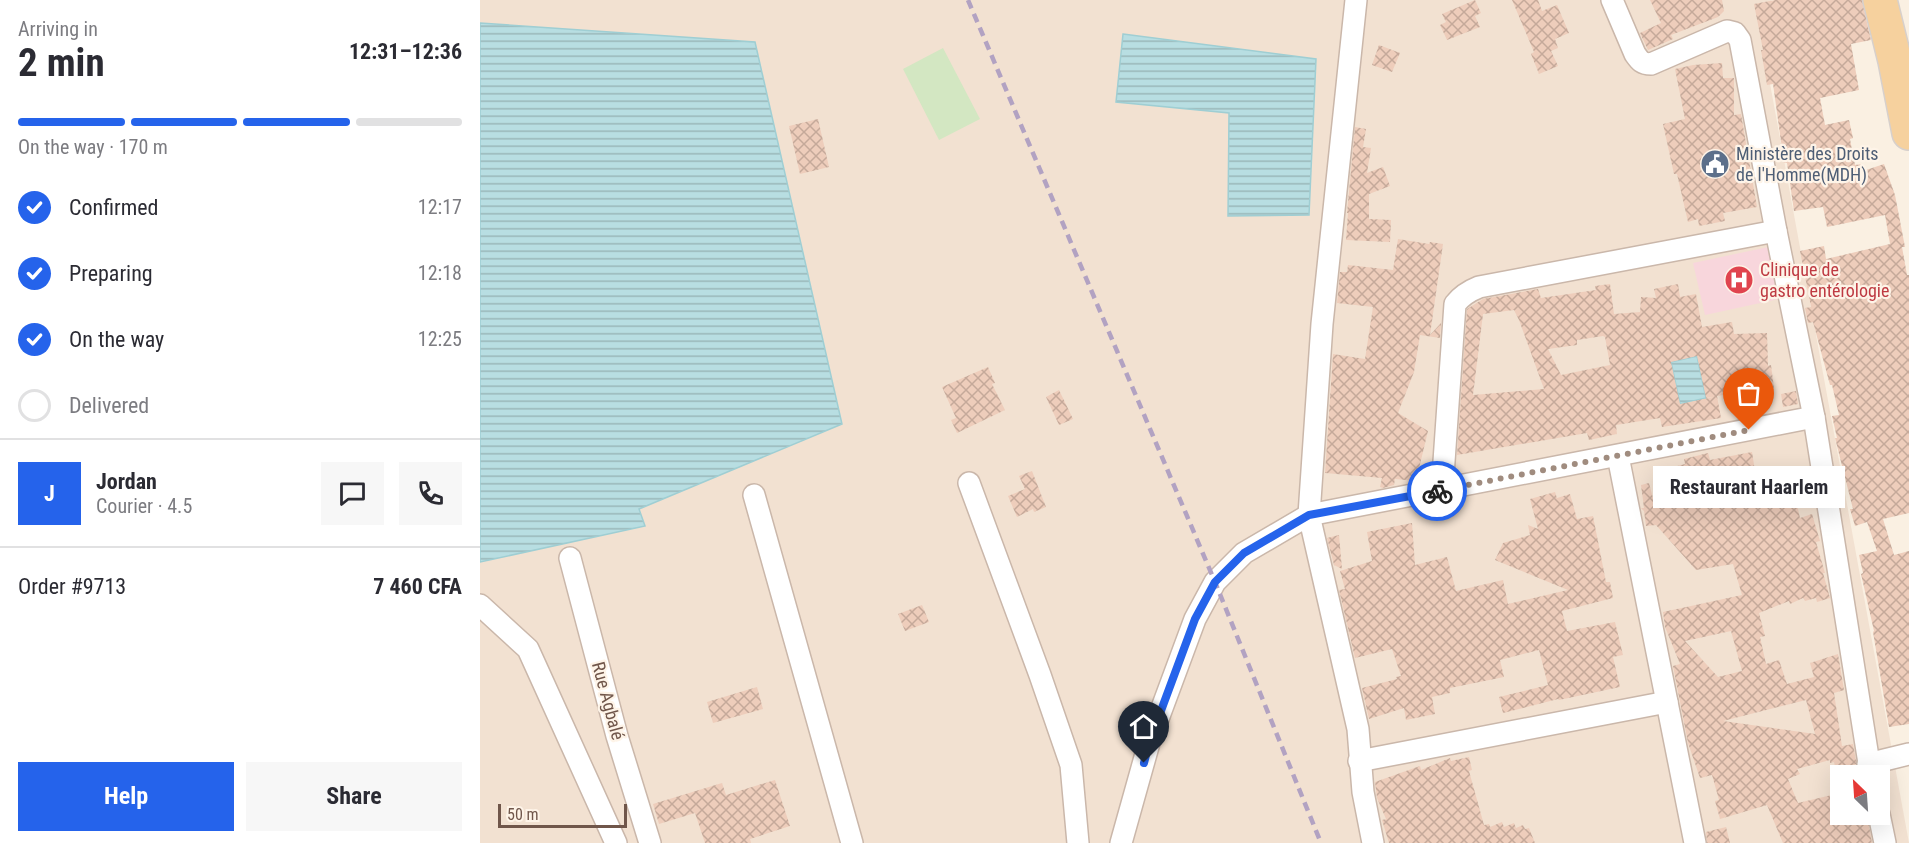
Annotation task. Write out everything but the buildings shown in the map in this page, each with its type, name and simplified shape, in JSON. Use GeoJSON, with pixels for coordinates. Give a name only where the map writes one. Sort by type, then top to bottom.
{"type":"FeatureCollection","features":[{"type":"Feature","properties":{"kind":"main road"},"geometry":{"type":"LineString","coordinates":[[1880,0],[1909,132]]}},
{"type":"Feature","properties":{"kind":"main road"},"geometry":{"type":"LineString","coordinates":[[1894,0],[1895,61]]}},
{"type":"Feature","properties":{"kind":"street"},"geometry":{"type":"LineString","coordinates":[[1356,0],[1322,324],[1309,515],[1358,729],[1362,792],[1373,843]]}},
{"type":"Feature","properties":{"kind":"street"},"geometry":{"type":"LineString","coordinates":[[1612,0],[1635,54],[1640,62],[1645,64],[1651,64],[1727,31],[1738,36],[1814,417],[1868,765]]}},
{"type":"Feature","properties":{"kind":"street"},"geometry":{"type":"LineString","coordinates":[[1442,490],[1455,304],[1462,296],[1479,287],[1776,231]]}},
{"type":"Feature","properties":{"kind":"street"},"geometry":{"type":"LineString","coordinates":[[1121,843],[1149,743],[1195,619],[1215,582],[1244,553],[1309,515],[1814,417]]}},
{"type":"Feature","properties":{"kind":"street"},"geometry":{"type":"LineString","coordinates":[[1618,456],[1695,843]]}},
{"type":"Feature","properties":{"kind":"street"},"geometry":{"type":"LineString","coordinates":[[969,483],[1071,765],[1078,843]]}},
{"type":"Feature","properties":{"kind":"street"},"geometry":{"type":"LineString","coordinates":[[754,495],[852,843]]}},
{"type":"Feature","properties":{"kind":"street","name":"Rue Agbalé"},"geometry":{"type":"LineString","coordinates":[[570,558],[617,736],[650,843]]}},
{"type":"Feature","properties":{"kind":"street"},"geometry":{"type":"LineString","coordinates":[[480,605],[528,649],[616,843]]}},
{"type":"Feature","properties":{"kind":"street"},"geometry":{"type":"LineString","coordinates":[[1359,761],[1667,702]]}},
{"type":"Feature","properties":{"kind":"street"},"geometry":{"type":"LineString","coordinates":[[1882,765],[1909,754]]}},
{"type":"Feature","properties":{"kind":"street"},"geometry":{"type":"LineString","coordinates":[[1881,825],[1885,843]]}},
{"type":"Feature","properties":{"kind":"shaded area"},"geometry":{"type":"Polygon","coordinates":[[[480,0],[1772,0],[1758,18],[1909,843],[480,843],[480,0]]]}},
{"type":"Feature","properties":{"kind":"shaded area","name":"Clinique de gastro entérologie"},"geometry":{"type":"Polygon","coordinates":[[[1773,246],[1784,298],[1705,315],[1693,263],[1773,246]]]}},
{"type":"Feature","properties":{"kind":"green space"},"geometry":{"type":"Polygon","coordinates":[[[943,48],[980,119],[939,140],[903,69],[943,48]]]}},
{"type":"Feature","properties":{"kind":"water"},"geometry":{"type":"Polygon","coordinates":[[[480,23],[755,42],[842,424],[639,509],[645,526],[480,562],[480,23]]]}},
{"type":"Feature","properties":{"kind":"water"},"geometry":{"type":"Polygon","coordinates":[[[1123,34],[1316,59],[1309,215],[1228,216],[1229,113],[1116,102],[1123,34]]]}},
{"type":"Feature","properties":{"kind":"water"},"geometry":{"type":"Polygon","coordinates":[[[1697,356],[1706,398],[1680,404],[1671,362],[1697,356]]]}},
{"type":"Feature","properties":{"kind":"railway"},"geometry":{"type":"LineString","coordinates":[[968,0],[1215,582],[1321,843]]}},
{"type":"Feature","properties":{"kind":"way so far"},"geometry":{"type":"LineString","coordinates":[[1437,491],[1749,430]]}},
{"type":"Feature","properties":{"kind":"place","name":"Ministère des Droits de l'Homme(MDH)"},"geometry":{"type":"Point","coordinates":[1715,164]}},
{"type":"Feature","properties":{"kind":"place","name":"Clinique de gastro entérologie"},"geometry":{"type":"Point","coordinates":[1739,280]}},
{"type":"Feature","properties":{"kind":"place","name":"Restaurant Haarlem"},"geometry":{"type":"Point","coordinates":[1749,430]}},
{"type":"Feature","properties":{"kind":"route"},"geometry":{"type":"LineString","coordinates":[[1144,763],[1149,743],[1195,619],[1215,582],[1244,553],[1309,515],[1437,491]]}}]}
